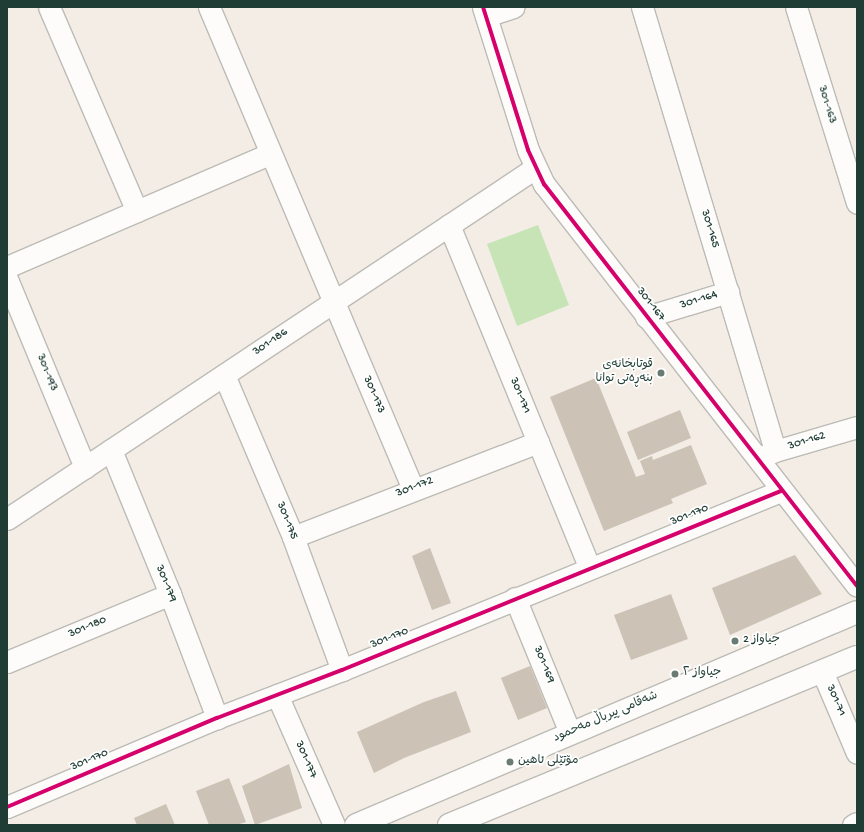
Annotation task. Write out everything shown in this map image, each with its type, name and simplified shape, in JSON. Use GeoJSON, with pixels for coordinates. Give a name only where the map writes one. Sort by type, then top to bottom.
{"type":"FeatureCollection","features":[{"type":"Feature","properties":{"kind":"main road","name":"شەقامی پیرباڵ مەحمود"},"geometry":{"type":"LineString","coordinates":[[356,825],[857,612]]}},
{"type":"Feature","properties":{"kind":"main road"},"geometry":{"type":"LineString","coordinates":[[449,825],[857,657]]}},
{"type":"Feature","properties":{"kind":"street"},"geometry":{"type":"LineString","coordinates":[[49,7],[137,211]]}},
{"type":"Feature","properties":{"kind":"street","name":"301-173"},"geometry":{"type":"LineString","coordinates":[[209,7],[413,489]]}},
{"type":"Feature","properties":{"kind":"street"},"geometry":{"type":"LineString","coordinates":[[485,11],[514,7]]}},
{"type":"Feature","properties":{"kind":"street","name":"301-165"},"geometry":{"type":"LineString","coordinates":[[642,7],[728,292],[766,455]]}},
{"type":"Feature","properties":{"kind":"street","name":"301-163"},"geometry":{"type":"LineString","coordinates":[[796,7],[857,203]]}},
{"type":"Feature","properties":{"kind":"street","name":"301-167"},"geometry":{"type":"LineString","coordinates":[[485,11],[535,168],[551,193],[646,317],[766,455],[782,490],[857,586]]}},
{"type":"Feature","properties":{"kind":"street"},"geometry":{"type":"LineString","coordinates":[[7,267],[270,154]]}},
{"type":"Feature","properties":{"kind":"street","name":"301-186"},"geometry":{"type":"LineString","coordinates":[[7,519],[535,168]]}},
{"type":"Feature","properties":{"kind":"street","name":"301-171"},"geometry":{"type":"LineString","coordinates":[[449,225],[589,567]]}},
{"type":"Feature","properties":{"kind":"street","name":"301-193"},"geometry":{"type":"LineString","coordinates":[[7,279],[85,467]]}},
{"type":"Feature","properties":{"kind":"street","name":"301-164"},"geometry":{"type":"LineString","coordinates":[[646,317],[728,292]]}},
{"type":"Feature","properties":{"kind":"street","name":"301-175"},"geometry":{"type":"LineString","coordinates":[[224,374],[293,537],[342,670]]}},
{"type":"Feature","properties":{"kind":"street","name":"301-162"},"geometry":{"type":"LineString","coordinates":[[766,455],[857,427]]}},
{"type":"Feature","properties":{"kind":"street","name":"301-172"},"geometry":{"type":"LineString","coordinates":[[293,537],[413,489],[538,442]]}},
{"type":"Feature","properties":{"kind":"street","name":"301-179"},"geometry":{"type":"LineString","coordinates":[[111,450],[170,594],[217,718]]}},
{"type":"Feature","properties":{"kind":"street","name":"301-170"},"geometry":{"type":"LineString","coordinates":[[7,807],[217,718],[342,670],[589,567],[782,490]]}},
{"type":"Feature","properties":{"kind":"street","name":"301-180"},"geometry":{"type":"LineString","coordinates":[[7,662],[170,594]]}},
{"type":"Feature","properties":{"kind":"street","name":"301-169"},"geometry":{"type":"LineString","coordinates":[[515,598],[570,733]]}},
{"type":"Feature","properties":{"kind":"street","name":"301-71"},"geometry":{"type":"LineString","coordinates":[[822,671],[857,753]]}},
{"type":"Feature","properties":{"kind":"street","name":"301-177"},"geometry":{"type":"LineString","coordinates":[[277,694],[334,825]]}},
{"type":"Feature","properties":{"kind":"street"},"geometry":{"type":"LineString","coordinates":[[853,825],[857,823]]}},
{"type":"Feature","properties":{"kind":"green space"},"geometry":{"type":"Polygon","coordinates":[[[538,225],[569,305],[517,326],[487,244],[538,225]]]}},
{"type":"Feature","properties":{"kind":"building"},"geometry":{"type":"Polygon","coordinates":[[[596,378],[636,477],[645,474],[640,461],[652,456],[653,460],[691,445],[707,484],[671,499],[673,503],[604,531],[550,397],[596,378]]]}},
{"type":"Feature","properties":{"kind":"building"},"geometry":{"type":"Polygon","coordinates":[[[680,410],[691,438],[638,460],[627,432],[680,410]]]}},
{"type":"Feature","properties":{"kind":"building"},"geometry":{"type":"Polygon","coordinates":[[[430,548],[451,603],[432,610],[412,556],[430,548]]]}},
{"type":"Feature","properties":{"kind":"building"},"geometry":{"type":"Polygon","coordinates":[[[795,555],[822,594],[730,635],[712,588],[795,555]]]}},
{"type":"Feature","properties":{"kind":"building"},"geometry":{"type":"Polygon","coordinates":[[[671,594],[688,639],[631,660],[614,615],[671,594]]]}},
{"type":"Feature","properties":{"kind":"building"},"geometry":{"type":"Polygon","coordinates":[[[530,666],[547,708],[518,720],[501,678],[530,666]]]}},
{"type":"Feature","properties":{"kind":"building"},"geometry":{"type":"Polygon","coordinates":[[[456,691],[471,732],[404,758],[374,773],[357,732],[424,702],[456,691]]]}},
{"type":"Feature","properties":{"kind":"building"},"geometry":{"type":"Polygon","coordinates":[[[289,764],[302,808],[255,825],[242,786],[289,764]]]}},
{"type":"Feature","properties":{"kind":"building"},"geometry":{"type":"Polygon","coordinates":[[[229,778],[246,822],[236,825],[209,825],[196,791],[229,778]]]}},
{"type":"Feature","properties":{"kind":"building"},"geometry":{"type":"Polygon","coordinates":[[[166,804],[175,825],[137,825],[134,818],[166,804]]]}},
{"type":"Feature","properties":{"kind":"cycle path"},"geometry":{"type":"LineString","coordinates":[[483,7],[528,150],[544,184],[857,586]]}},
{"type":"Feature","properties":{"kind":"cycle path"},"geometry":{"type":"LineString","coordinates":[[7,807],[217,718],[342,670],[782,490]]}},
{"type":"Feature","properties":{"kind":"place","name":"قوتابخانەی بنەڕەتی توانا"},"geometry":{"type":"Point","coordinates":[661,373]}},
{"type":"Feature","properties":{"kind":"place","name":"جیاواز 2"},"geometry":{"type":"Point","coordinates":[735,641]}},
{"type":"Feature","properties":{"kind":"place","name":"جیاواز ٢"},"geometry":{"type":"Point","coordinates":[675,674]}},
{"type":"Feature","properties":{"kind":"place","name":"مۆتێلی ئاهین"},"geometry":{"type":"Point","coordinates":[510,762]}}]}
